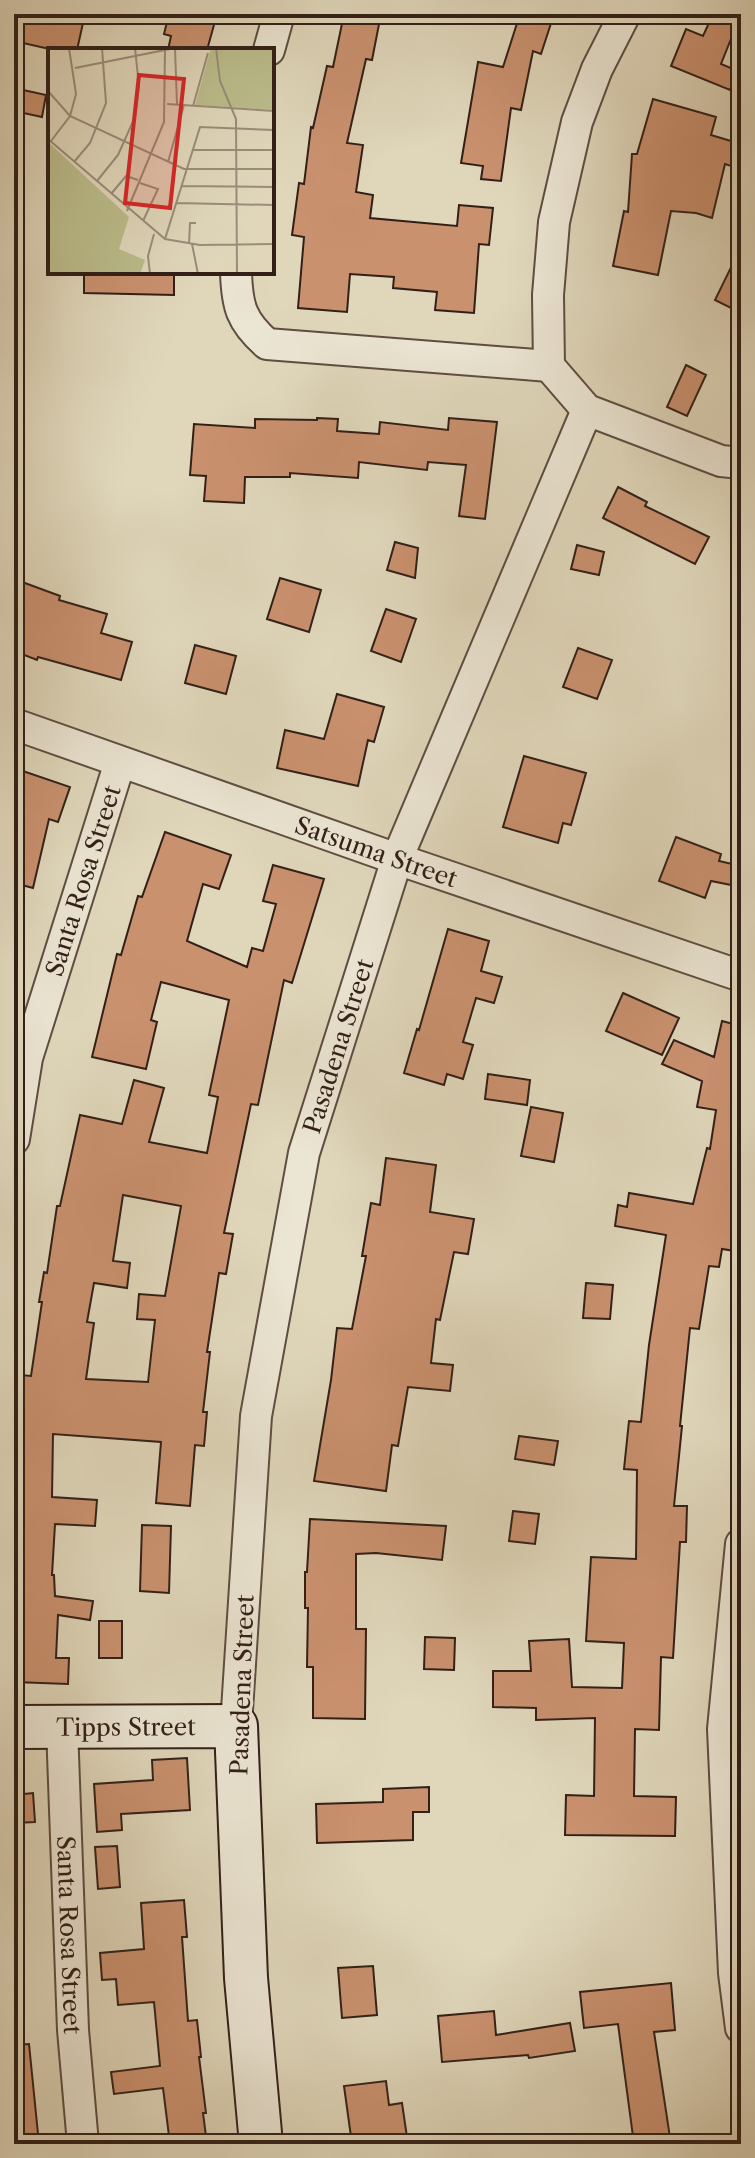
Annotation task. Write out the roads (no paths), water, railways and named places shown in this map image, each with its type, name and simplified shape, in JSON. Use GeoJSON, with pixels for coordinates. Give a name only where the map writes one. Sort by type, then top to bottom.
{"type":"FeatureCollection","features":[{"type":"Feature","properties":{"kind":"street"},"geometry":{"type":"LineString","coordinates":[[270,48],[279,14]]}},
{"type":"Feature","properties":{"kind":"street"},"geometry":{"type":"LineString","coordinates":[[625,14],[597,69],[577,122],[554,222],[548,295],[549,366],[587,410],[721,461],[741,463]]}},
{"type":"Feature","properties":{"kind":"street"},"geometry":{"type":"LineString","coordinates":[[236,274],[237,297],[248,327],[267,344],[549,366]]}},
{"type":"Feature","properties":{"kind":"street","name":"Pasadena Street"},"geometry":{"type":"LineString","coordinates":[[261,2144],[246,1978],[236,1726],[256,1416],[304,1153],[397,859],[587,410]]}},
{"type":"Feature","properties":{"kind":"street","name":"Satsuma Street"},"geometry":{"type":"LineString","coordinates":[[14,724],[741,976]]}},
{"type":"Feature","properties":{"kind":"street","name":"Santa Rosa Street"},"geometry":{"type":"LineString","coordinates":[[14,1139],[27,1058],[120,762]]}},
{"type":"Feature","properties":{"kind":"street"},"geometry":{"type":"LineString","coordinates":[[741,1544],[723,1729],[734,1973],[741,2028]]}},
{"type":"Feature","properties":{"kind":"street","name":"Tipps Street"},"geometry":{"type":"LineString","coordinates":[[14,1727],[236,1726]]}},
{"type":"Feature","properties":{"kind":"street","name":"Santa Rosa Street"},"geometry":{"type":"LineString","coordinates":[[62,1727],[73,2030],[83,2144]]}}]}
